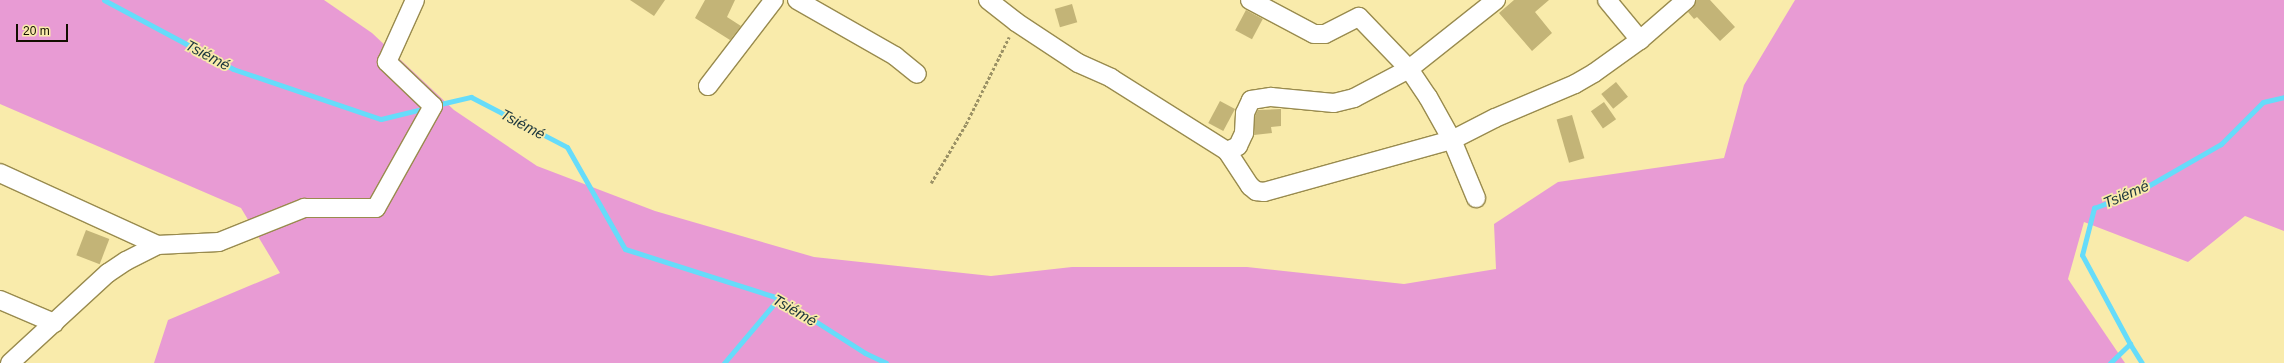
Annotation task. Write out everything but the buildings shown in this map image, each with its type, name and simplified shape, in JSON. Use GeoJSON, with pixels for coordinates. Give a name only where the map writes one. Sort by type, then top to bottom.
{"type":"FeatureCollection","features":[{"type":"Feature","properties":{"kind":"street"},"geometry":{"type":"LineString","coordinates":[[10,363],[108,273],[126,261],[157,245],[219,242],[304,208],[376,208],[433,106],[387,62],[416,0]]}},
{"type":"Feature","properties":{"kind":"street"},"geometry":{"type":"LineString","coordinates":[[708,86],[774,0]]}},
{"type":"Feature","properties":{"kind":"street"},"geometry":{"type":"LineString","coordinates":[[797,0],[895,56],[917,74]]}},
{"type":"Feature","properties":{"kind":"street"},"geometry":{"type":"LineString","coordinates":[[988,0],[1016,22],[1078,63],[1111,78],[1227,151],[1250,186],[1256,191],[1264,192],[1452,140],[1495,118],[1575,84],[1640,40],[1686,0]]}},
{"type":"Feature","properties":{"kind":"street"},"geometry":{"type":"LineString","coordinates":[[1250,0],[1314,34],[1325,34],[1359,17],[1409,69],[1452,140],[1476,198]]}},
{"type":"Feature","properties":{"kind":"street"},"geometry":{"type":"LineString","coordinates":[[1227,151],[1238,146],[1241,140],[1244,133],[1245,113],[1251,100],[1270,97],[1334,103],[1354,98],[1409,69],[1496,0]]}},
{"type":"Feature","properties":{"kind":"street"},"geometry":{"type":"LineString","coordinates":[[1607,0],[1640,40]]}},
{"type":"Feature","properties":{"kind":"street"},"geometry":{"type":"LineString","coordinates":[[0,173],[157,245]]}},
{"type":"Feature","properties":{"kind":"street"},"geometry":{"type":"LineString","coordinates":[[0,300],[54,323]]}},
{"type":"Feature","properties":{"kind":"path"},"geometry":{"type":"LineString","coordinates":[[931,183],[966,124],[1016,22]]}},
{"type":"Feature","properties":{"kind":"shaded area"},"geometry":{"type":"Polygon","coordinates":[[[0,0],[324,0],[372,33],[454,110],[537,166],[655,211],[814,257],[991,276],[1072,267],[1247,267],[1404,284],[1496,269],[1494,224],[1558,182],[1724,158],[1744,85],[1795,0],[2284,0],[2284,231],[2245,216],[2188,262],[2084,222],[2068,279],[2125,363],[154,363],[168,320],[280,273],[241,208],[0,104],[0,0]]]}},
{"type":"Feature","properties":{"kind":"waterway","name":"Tsiémé"},"geometry":{"type":"LineString","coordinates":[[104,0],[233,69],[381,119],[426,108]]}},
{"type":"Feature","properties":{"kind":"waterway","name":"Tsiémé"},"geometry":{"type":"LineString","coordinates":[[436,105],[471,97],[567,147],[625,249],[779,298],[865,353],[886,363]]}},
{"type":"Feature","properties":{"kind":"waterway","name":"Tsiémé"},"geometry":{"type":"LineString","coordinates":[[2110,363],[2130,344],[2082,255],[2094,208],[2141,190],[2221,144],[2263,102],[2284,97]]}},
{"type":"Feature","properties":{"kind":"waterway"},"geometry":{"type":"LineString","coordinates":[[724,363],[779,298]]}},
{"type":"Feature","properties":{"kind":"waterway"},"geometry":{"type":"LineString","coordinates":[[2130,344],[2142,363]]}}]}
